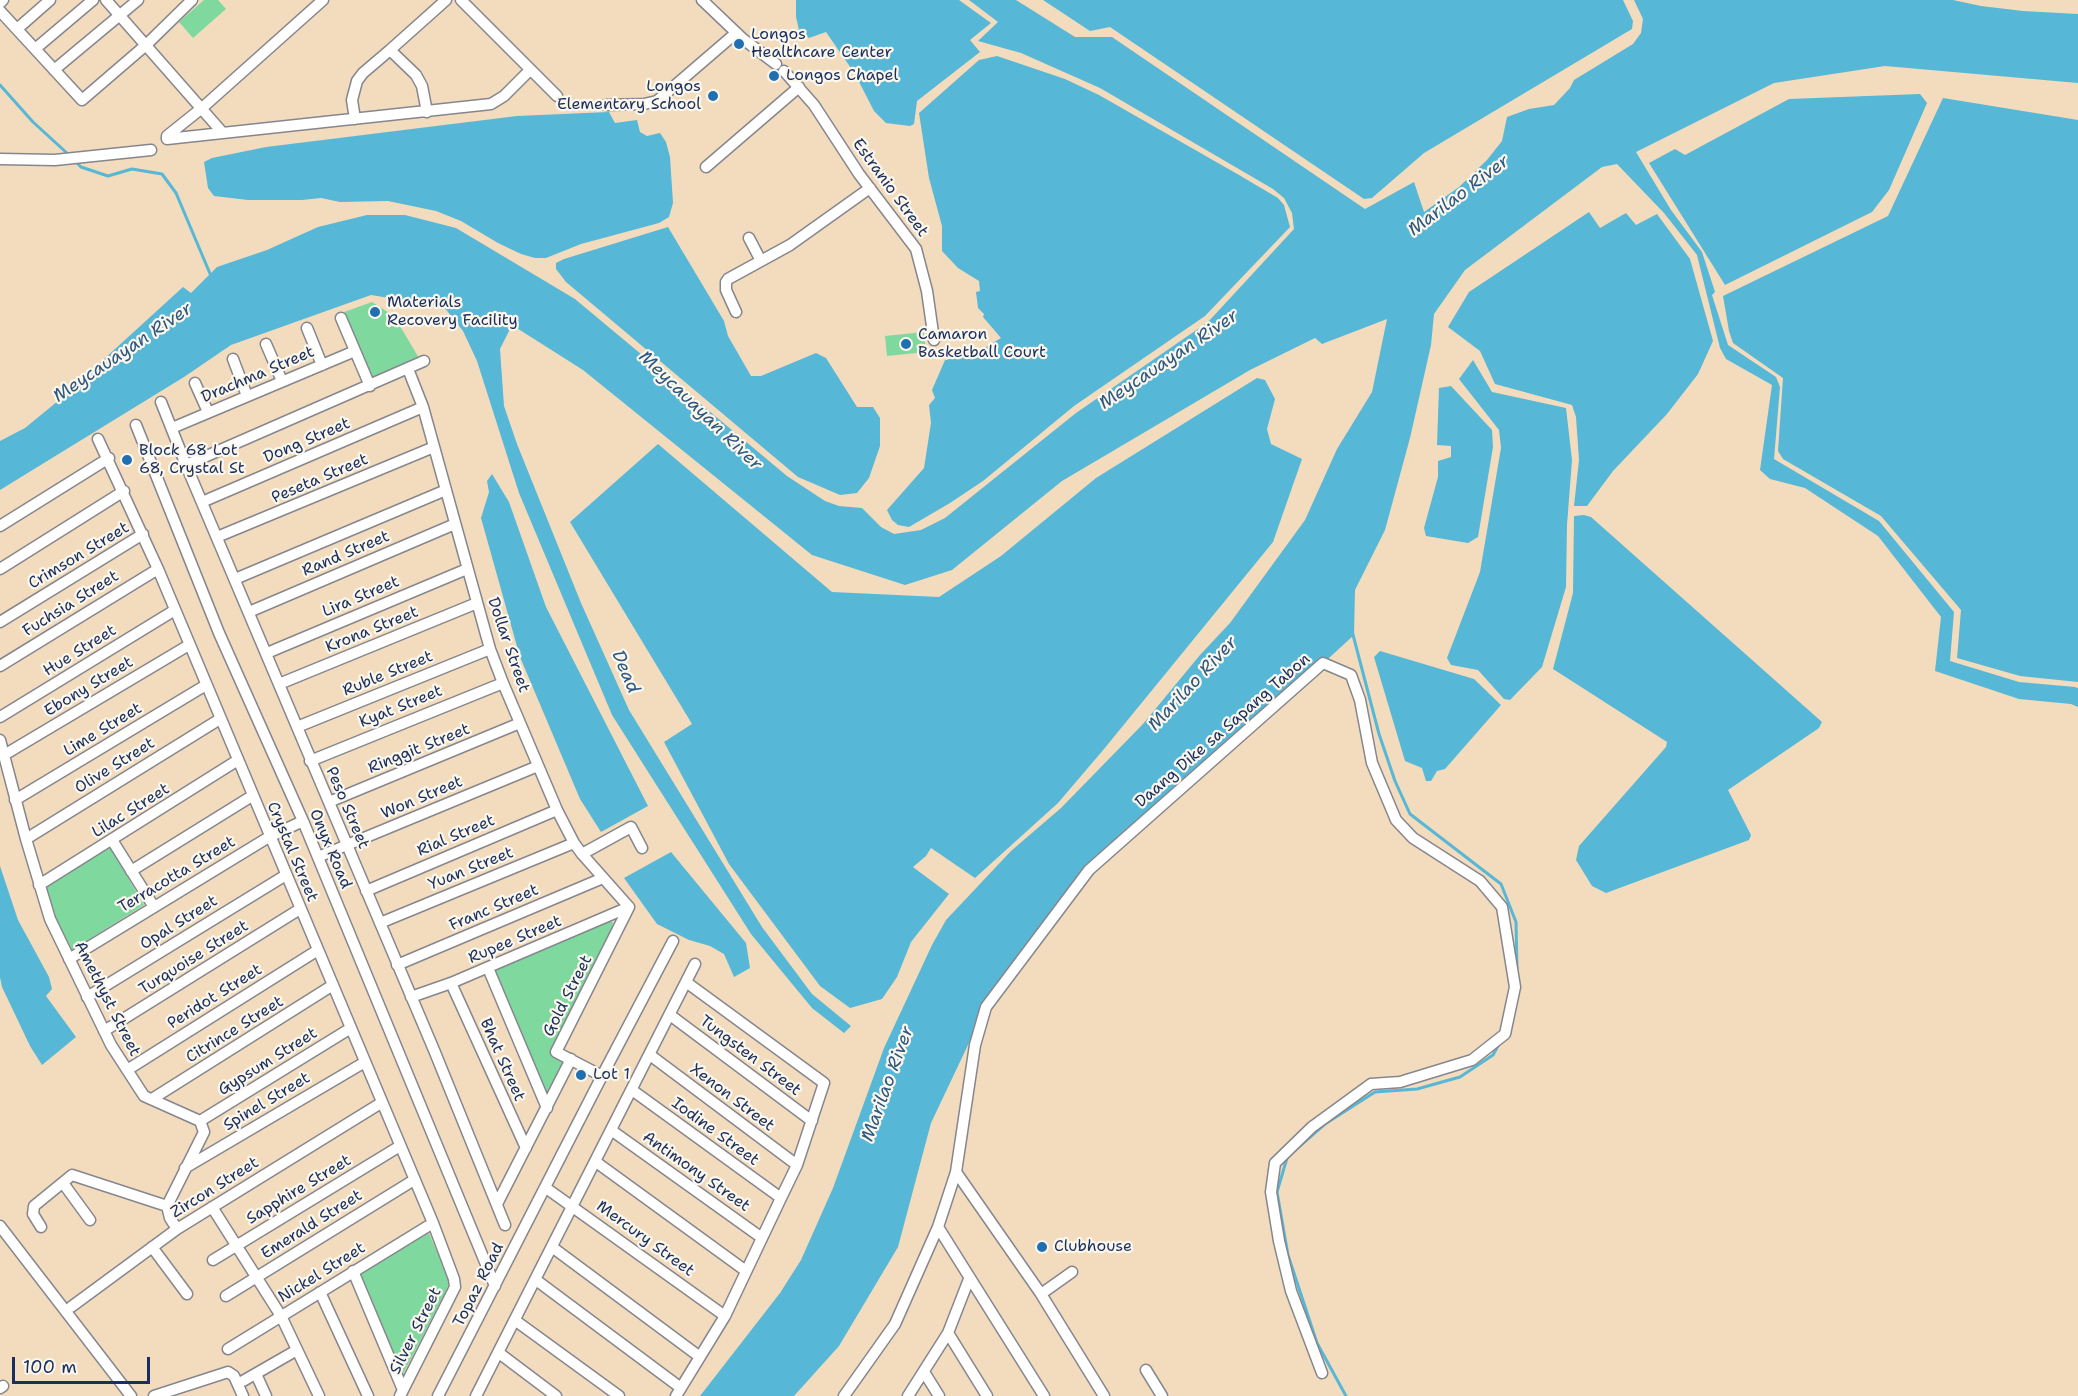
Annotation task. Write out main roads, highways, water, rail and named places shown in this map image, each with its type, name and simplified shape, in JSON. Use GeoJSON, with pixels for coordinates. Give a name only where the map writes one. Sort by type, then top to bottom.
{"type":"FeatureCollection","features":[{"type":"Feature","properties":{"kind":"water"},"geometry":{"type":"Polygon","coordinates":[[[796,0],[959,0],[991,23],[970,40],[980,52],[917,101],[914,124],[910,126],[886,123],[874,111],[855,74],[826,32],[809,38],[799,30],[796,0]]]}},
{"type":"Feature","properties":{"kind":"water"},"geometry":{"type":"Polygon","coordinates":[[[969,0],[1016,0],[1075,37],[1112,37],[1365,209],[1414,182],[1424,212],[1459,187],[1487,160],[1502,141],[1507,117],[1529,109],[1554,105],[1570,88],[1574,80],[1633,44],[1641,33],[1643,19],[1634,0],[1953,0],[2023,11],[2078,14],[2078,83],[1885,66],[1774,83],[1636,152],[1671,210],[1702,252],[1715,292],[1712,295],[1728,345],[1776,377],[1780,387],[1774,459],[1879,521],[1954,612],[1950,661],[2019,682],[2078,688],[2078,707],[2071,704],[2019,699],[1935,671],[1941,617],[1878,536],[1805,488],[1770,479],[1760,470],[1772,385],[1726,359],[1720,348],[1697,255],[1664,213],[1617,164],[1602,167],[1465,270],[1434,314],[1431,345],[1410,438],[1385,530],[1355,590],[1354,635],[1064,901],[986,1007],[931,1123],[898,1247],[839,1346],[794,1396],[700,1396],[780,1293],[801,1260],[833,1188],[884,1048],[946,920],[1011,851],[1061,808],[1143,724],[1200,655],[1230,623],[1305,520],[1337,449],[1372,392],[1387,319],[1322,344],[1315,338],[1250,370],[1062,481],[952,570],[905,585],[812,555],[583,370],[512,325],[500,349],[504,406],[581,603],[629,710],[762,927],[812,994],[851,1026],[844,1033],[812,1008],[751,934],[612,715],[519,493],[477,361],[463,331],[444,307],[371,295],[231,345],[184,377],[0,490],[0,441],[25,428],[58,401],[183,287],[191,293],[217,267],[267,250],[318,227],[367,215],[405,215],[456,228],[575,299],[787,476],[825,501],[839,506],[862,508],[881,527],[894,534],[921,530],[945,518],[1076,413],[1208,322],[1294,229],[1292,213],[1284,198],[1273,189],[1100,88],[1021,53],[978,41],[998,22],[969,0]]]}},
{"type":"Feature","properties":{"kind":"water"},"geometry":{"type":"Polygon","coordinates":[[[1043,0],[1623,0],[1633,21],[1632,29],[1424,153],[1372,198],[1364,199],[1110,27],[1090,31],[1043,0]]]}},
{"type":"Feature","properties":{"kind":"water"},"geometry":{"type":"Polygon","coordinates":[[[997,56],[1065,79],[1099,95],[1239,175],[1278,198],[1284,205],[1290,227],[1205,316],[1074,406],[983,481],[909,527],[898,525],[892,520],[887,510],[924,468],[931,423],[929,405],[935,398],[932,390],[945,360],[974,354],[1001,338],[978,308],[976,292],[980,291],[979,281],[958,268],[942,251],[942,226],[929,178],[919,113],[979,60],[997,56]]]}},
{"type":"Feature","properties":{"kind":"water"},"geometry":{"type":"Polygon","coordinates":[[[1920,94],[1927,103],[1889,190],[1872,212],[1725,285],[1649,163],[1675,149],[1685,155],[1789,99],[1920,94]]]}},
{"type":"Feature","properties":{"kind":"water"},"geometry":{"type":"Polygon","coordinates":[[[1943,98],[2078,120],[2078,682],[2020,676],[1957,658],[1961,610],[1881,516],[1783,459],[1778,451],[1783,378],[1733,343],[1729,331],[1723,296],[1888,216],[1943,98]]]}},
{"type":"Feature","properties":{"kind":"water"},"geometry":{"type":"Polygon","coordinates":[[[609,112],[615,123],[637,120],[640,132],[647,136],[660,133],[666,142],[670,157],[673,203],[669,217],[659,223],[581,244],[546,258],[521,254],[461,221],[436,211],[388,201],[340,202],[321,198],[248,200],[214,196],[208,188],[204,162],[212,158],[266,147],[517,116],[609,112]]]}},
{"type":"Feature","properties":{"kind":"water"},"geometry":{"type":"Polygon","coordinates":[[[1589,212],[1600,228],[1626,213],[1636,225],[1657,214],[1690,259],[1713,341],[1698,374],[1667,414],[1613,471],[1587,506],[1574,506],[1579,460],[1576,417],[1572,405],[1495,384],[1480,351],[1448,327],[1469,292],[1589,212]]]}},
{"type":"Feature","properties":{"kind":"water"},"geometry":{"type":"Polygon","coordinates":[[[668,227],[724,321],[728,336],[751,376],[761,376],[816,353],[826,358],[857,407],[873,407],[880,418],[880,446],[869,478],[857,493],[840,495],[798,477],[566,282],[556,269],[556,263],[564,259],[668,227]]]}},
{"type":"Feature","properties":{"kind":"water"},"geometry":{"type":"Polygon","coordinates":[[[1473,360],[1492,392],[1566,408],[1572,460],[1567,525],[1566,587],[1542,667],[1510,700],[1504,699],[1478,670],[1451,665],[1447,658],[1480,572],[1501,448],[1499,430],[1459,379],[1473,360]]]}},
{"type":"Feature","properties":{"kind":"water"},"geometry":{"type":"Polygon","coordinates":[[[1257,378],[1265,380],[1275,399],[1267,429],[1271,444],[1302,459],[1273,542],[1058,803],[975,878],[931,848],[926,856],[913,867],[949,894],[911,942],[897,977],[882,999],[850,1008],[820,986],[729,864],[664,742],[692,724],[570,522],[658,444],[832,592],[939,597],[1001,556],[1096,478],[1257,378]]]}},
{"type":"Feature","properties":{"kind":"water"},"geometry":{"type":"Polygon","coordinates":[[[1451,386],[1492,430],[1493,447],[1478,537],[1468,543],[1426,536],[1424,528],[1438,477],[1438,461],[1451,457],[1451,446],[1437,445],[1439,388],[1451,386]]]}},
{"type":"Feature","properties":{"kind":"water"},"geometry":{"type":"Polygon","coordinates":[[[492,474],[509,502],[546,607],[648,806],[601,832],[580,799],[520,657],[481,518],[489,492],[487,481],[492,474]]]}},
{"type":"Feature","properties":{"kind":"water"},"geometry":{"type":"Polygon","coordinates":[[[1574,516],[1591,517],[1822,722],[1819,728],[1728,790],[1751,835],[1749,840],[1606,893],[1592,886],[1576,860],[1579,846],[1666,747],[1667,742],[1553,669],[1573,593],[1574,516]]]}},
{"type":"Feature","properties":{"kind":"water"},"geometry":{"type":"Polygon","coordinates":[[[1380,651],[1474,679],[1501,705],[1445,769],[1437,771],[1431,781],[1426,781],[1422,768],[1405,761],[1374,657],[1380,651]]]}},
{"type":"Feature","properties":{"kind":"water"},"geometry":{"type":"Polygon","coordinates":[[[671,852],[746,943],[750,968],[734,977],[724,954],[657,924],[624,878],[671,852]]]}},
{"type":"Feature","properties":{"kind":"water"},"geometry":{"type":"Polygon","coordinates":[[[0,866],[18,920],[49,977],[52,989],[46,996],[76,1037],[42,1065],[30,1046],[2,987],[0,977],[0,866]]]}},
{"type":"Feature","properties":{"kind":"waterway"},"geometry":{"type":"LineString","coordinates":[[0,85],[33,122],[68,154]]}},
{"type":"Feature","properties":{"kind":"waterway"},"geometry":{"type":"LineString","coordinates":[[75,161],[81,167],[108,176],[132,169],[162,174],[176,193],[211,276]]}},
{"type":"Feature","properties":{"kind":"waterway"},"geometry":{"type":"LineString","coordinates":[[1352,631],[1379,734],[1395,781],[1410,814],[1501,884],[1516,922],[1517,969]]}},
{"type":"Feature","properties":{"kind":"waterway"},"geometry":{"type":"LineString","coordinates":[[1294,1151],[1325,1124],[1375,1092],[1417,1089],[1460,1077],[1493,1055],[1499,1044]]}},
{"type":"Feature","properties":{"kind":"waterway"},"geometry":{"type":"LineString","coordinates":[[1287,1158],[1277,1192],[1288,1255],[1317,1343],[1346,1396]]}},
{"type":"Feature","properties":{"kind":"place","name":"Longos Healthcare Center"},"geometry":{"type":"Point","coordinates":[739,44]}},
{"type":"Feature","properties":{"kind":"place","name":"Longos Chapel"},"geometry":{"type":"Point","coordinates":[774,76]}},
{"type":"Feature","properties":{"kind":"place","name":"Longos Elementary School"},"geometry":{"type":"Point","coordinates":[713,96]}},
{"type":"Feature","properties":{"kind":"place","name":"Materials Recovery Facility"},"geometry":{"type":"Point","coordinates":[375,312]}},
{"type":"Feature","properties":{"kind":"place","name":"Camaron Basketball Court"},"geometry":{"type":"Point","coordinates":[906,344]}},
{"type":"Feature","properties":{"kind":"place","name":"Block 68 Lot 68, Crystal St"},"geometry":{"type":"Point","coordinates":[127,460]}},
{"type":"Feature","properties":{"kind":"place","name":"Lot 1"},"geometry":{"type":"Point","coordinates":[581,1075]}},
{"type":"Feature","properties":{"kind":"place","name":"Clubhouse"},"geometry":{"type":"Point","coordinates":[1042,1247]}},
{"type":"Feature","properties":{"kind":"water label","name":"Marilao River"},"geometry":{"type":"Point","coordinates":[1459,196]}},
{"type":"Feature","properties":{"kind":"water label","name":"Meycauayan River"},"geometry":{"type":"Point","coordinates":[123,353]}},
{"type":"Feature","properties":{"kind":"water label","name":"Meycauayan River"},"geometry":{"type":"Point","coordinates":[1169,360]}},
{"type":"Feature","properties":{"kind":"water label","name":"Meycauayan River"},"geometry":{"type":"Point","coordinates":[700,411]}},
{"type":"Feature","properties":{"kind":"water label","name":"Dead"},"geometry":{"type":"Point","coordinates":[625,672]}},
{"type":"Feature","properties":{"kind":"water label","name":"Marilao River"},"geometry":{"type":"Point","coordinates":[1193,684]}},
{"type":"Feature","properties":{"kind":"water label","name":"Marilao River"},"geometry":{"type":"Point","coordinates":[888,1084]}}]}
